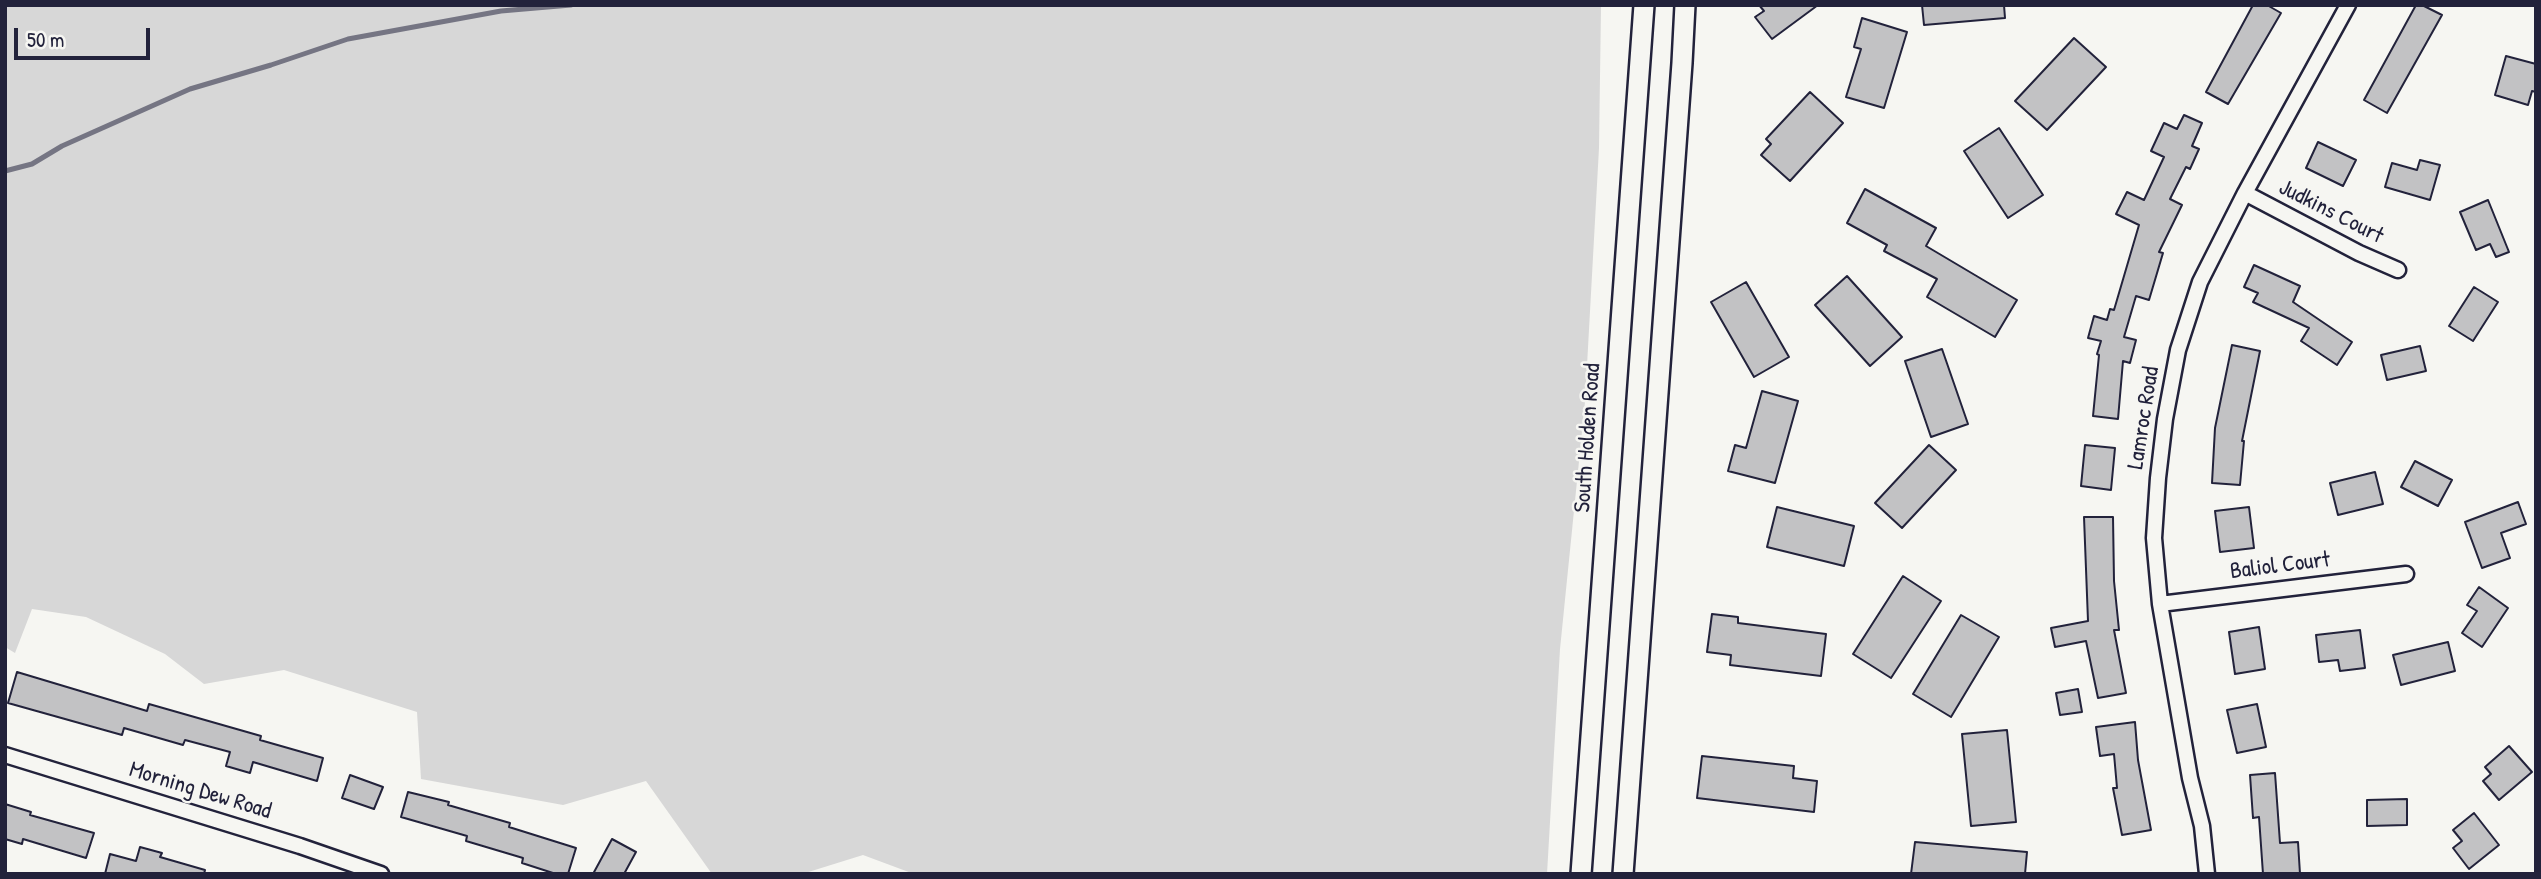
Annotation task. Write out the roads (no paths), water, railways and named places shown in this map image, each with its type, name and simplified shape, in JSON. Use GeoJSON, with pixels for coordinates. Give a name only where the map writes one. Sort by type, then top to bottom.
{"type":"FeatureCollection","features":[{"type":"Feature","properties":{"kind":"main road","name":"South Holden Road"},"geometry":{"type":"LineString","coordinates":[[1581,874],[1644,5]]}},
{"type":"Feature","properties":{"kind":"main road"},"geometry":{"type":"LineString","coordinates":[[1623,874],[1685,5]]}},
{"type":"Feature","properties":{"kind":"street","name":"Lamroc Road"},"geometry":{"type":"LineString","coordinates":[[2207,874],[2202,826],[2190,778],[2160,604],[2154,538],[2165,419],[2178,350],[2200,282],[2245,193],[2348,5]]}},
{"type":"Feature","properties":{"kind":"street","name":"Judkins Court"},"geometry":{"type":"LineString","coordinates":[[2245,193],[2359,253],[2398,270]]}},
{"type":"Feature","properties":{"kind":"street","name":"Baliol Court"},"geometry":{"type":"LineString","coordinates":[[2160,604],[2406,574]]}},
{"type":"Feature","properties":{"kind":"street","name":"Morning Dew Road"},"geometry":{"type":"LineString","coordinates":[[5,755],[300,846],[381,874]]}},
{"type":"Feature","properties":{"kind":"waterway"},"geometry":{"type":"LineString","coordinates":[[5,171],[32,164],[62,146],[190,89],[348,39],[501,11],[571,5]]}}]}
